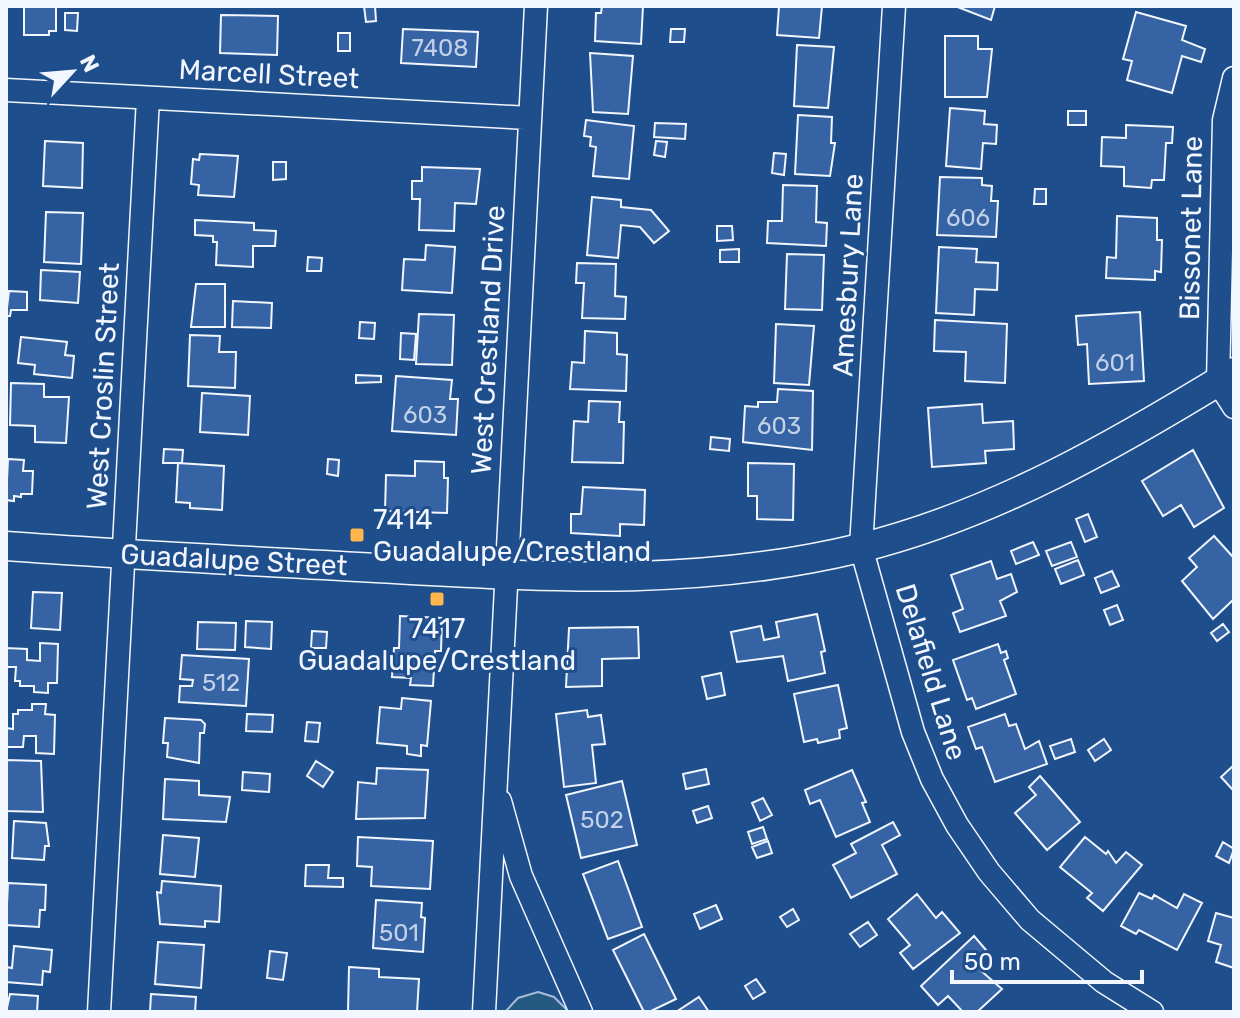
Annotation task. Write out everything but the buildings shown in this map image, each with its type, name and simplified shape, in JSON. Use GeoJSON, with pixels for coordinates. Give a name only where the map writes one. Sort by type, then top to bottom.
{"type":"FeatureCollection","features":[{"type":"Feature","properties":{"kind":"street","name":"West Crestland Drive"},"geometry":{"type":"LineString","coordinates":[[484,1012],[536,6]]}},
{"type":"Feature","properties":{"kind":"street","name":"Amesbury Lane"},"geometry":{"type":"LineString","coordinates":[[861,547],[894,6]]}},
{"type":"Feature","properties":{"kind":"street","name":"Bissonet Lane"},"geometry":{"type":"LineString","coordinates":[[1226,377],[1224,120],[1234,78]]}},
{"type":"Feature","properties":{"kind":"street","name":"Marcell Street"},"geometry":{"type":"LineString","coordinates":[[6,90],[529,118]]}},
{"type":"Feature","properties":{"kind":"street","name":"West Croslin Street"},"geometry":{"type":"LineString","coordinates":[[99,1012],[148,98]]}},
{"type":"Feature","properties":{"kind":"street","name":"Guadalupe Street"},"geometry":{"type":"LineString","coordinates":[[6,546],[506,574],[661,578],[700,575],[861,547],[953,519],[1047,481],[1226,377]]}},
{"type":"Feature","properties":{"kind":"street"},"geometry":{"type":"LineString","coordinates":[[1226,377],[1234,407]]}},
{"type":"Feature","properties":{"kind":"street","name":"Delafield Lane"},"geometry":{"type":"LineString","coordinates":[[861,547],[913,732],[932,779],[957,825],[989,872],[1030,920],[1104,982],[1152,1012]]}},
{"type":"Feature","properties":{"kind":"street"},"geometry":{"type":"LineString","coordinates":[[495,780],[521,876],[581,1012]]}},
{"type":"Feature","properties":{"kind":"shaded area"},"geometry":{"type":"Polygon","coordinates":[[[538,992],[554,997],[569,1012],[505,1012],[518,998],[538,992]]]}},
{"type":"Feature","properties":{"kind":"place","name":"7414 Guadalupe/Crestland"},"geometry":{"type":"Point","coordinates":[357,535]}},
{"type":"Feature","properties":{"kind":"place","name":"7417 Guadalupe/Crestland"},"geometry":{"type":"Point","coordinates":[437,599]}}]}
